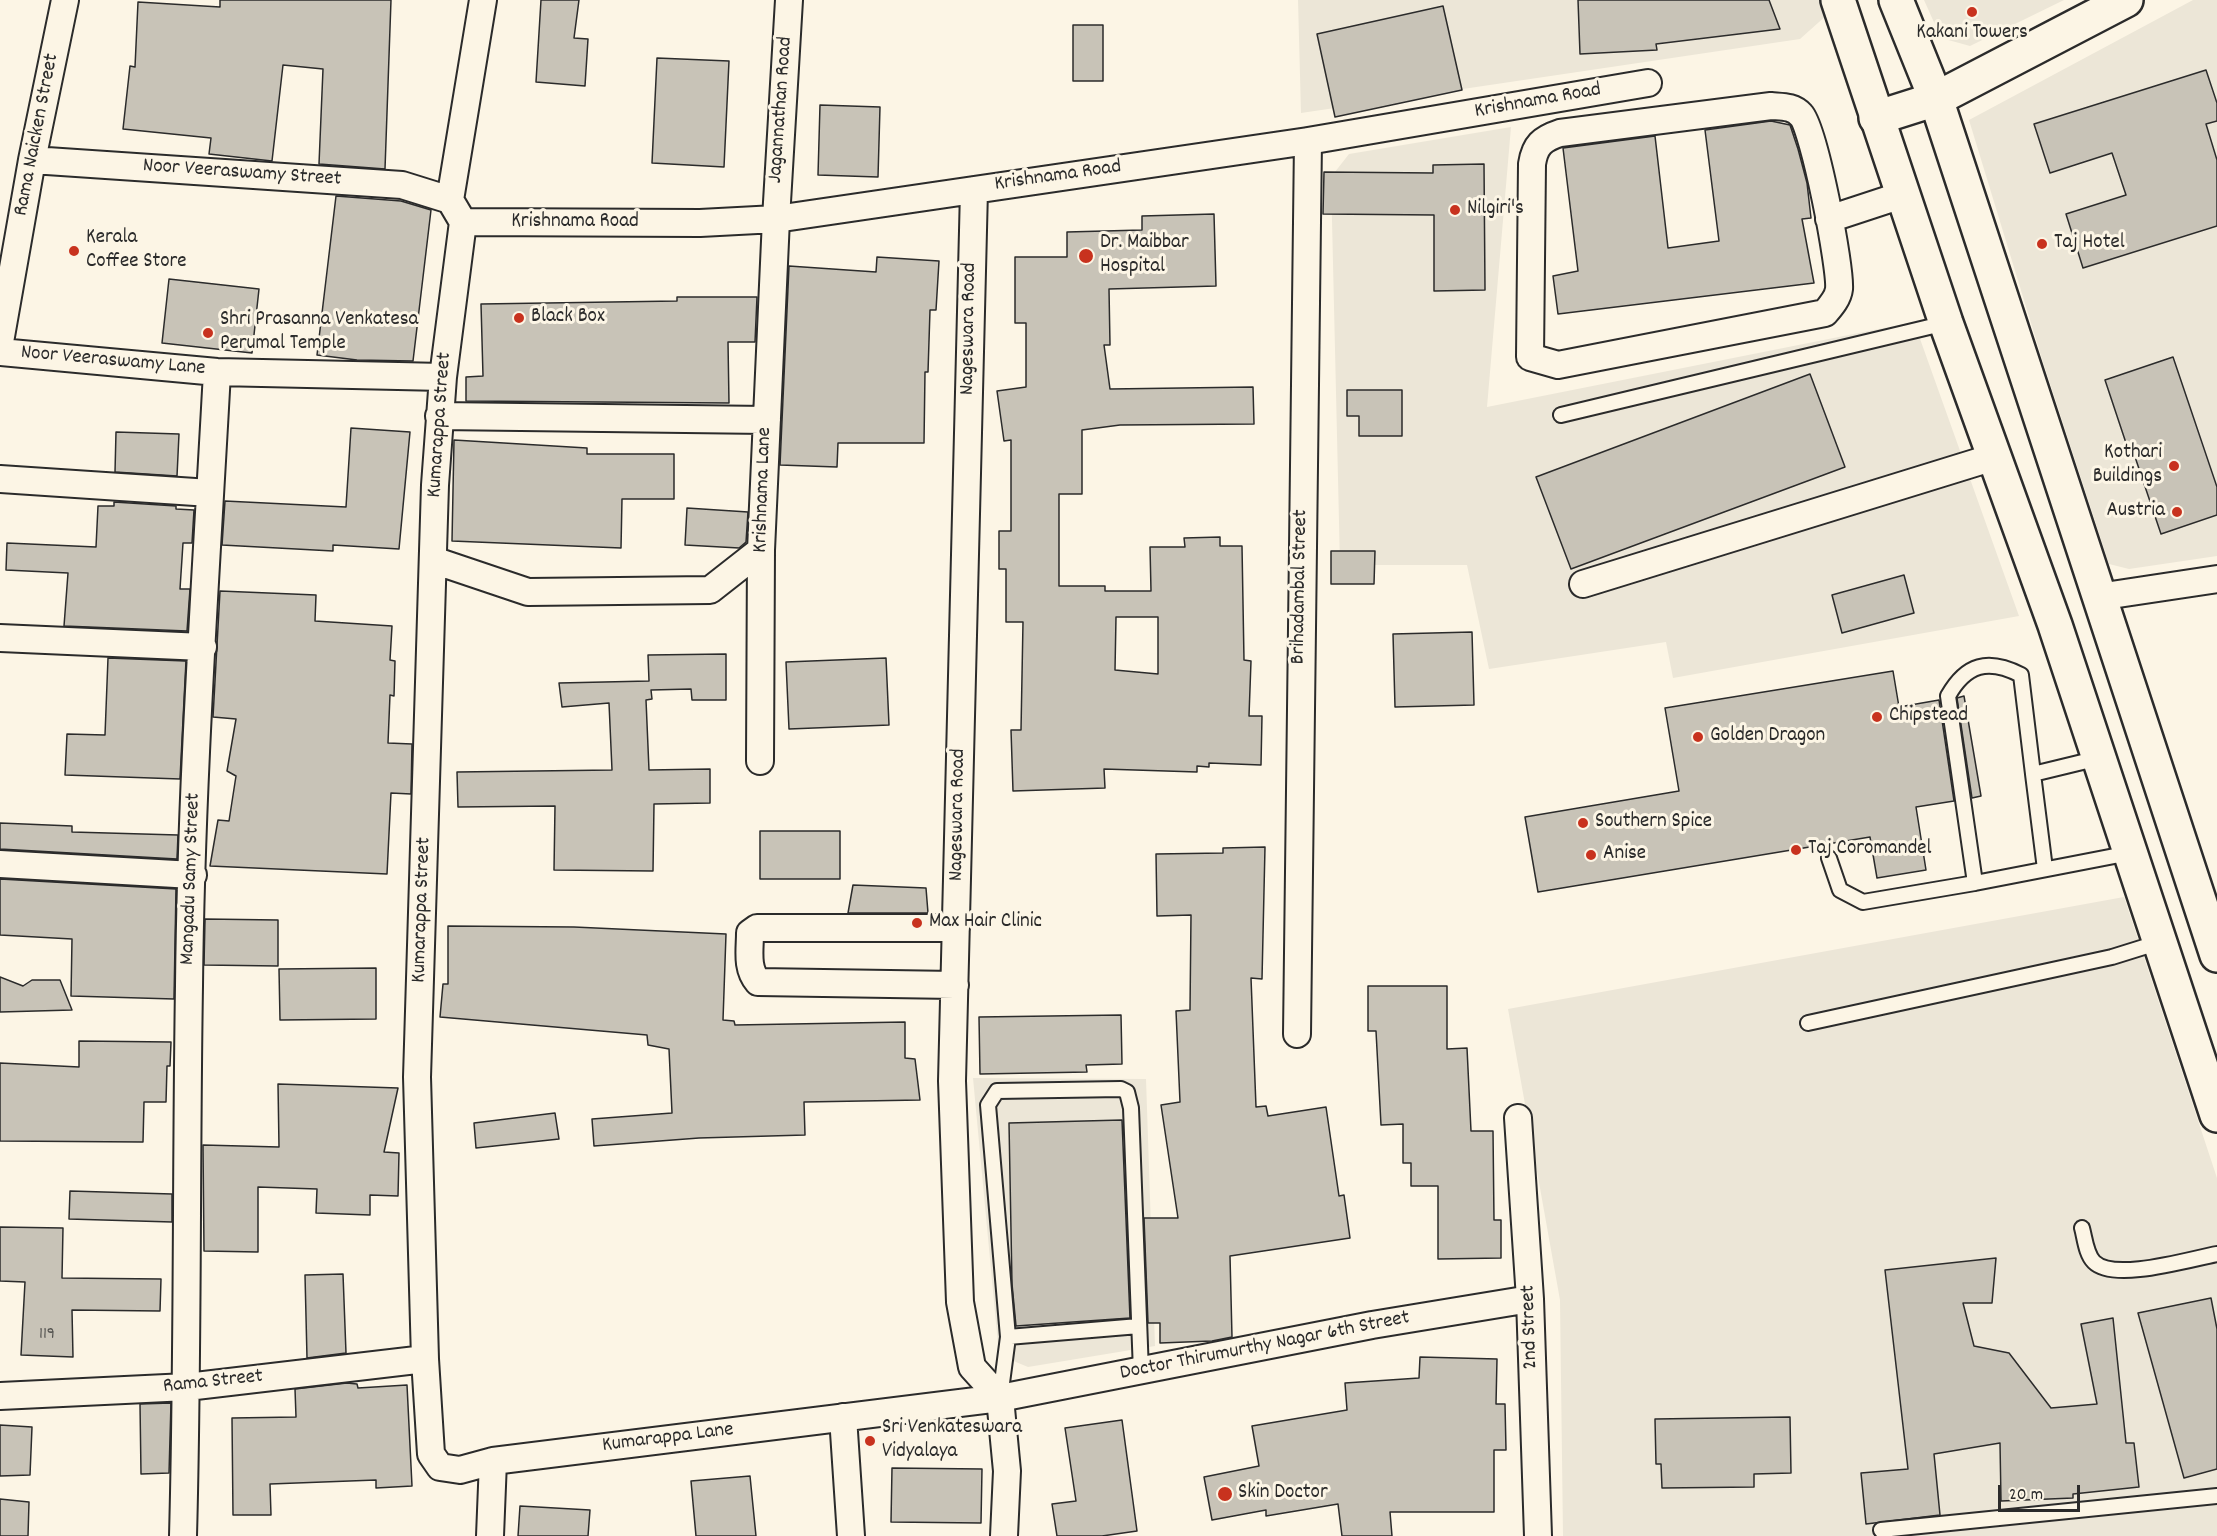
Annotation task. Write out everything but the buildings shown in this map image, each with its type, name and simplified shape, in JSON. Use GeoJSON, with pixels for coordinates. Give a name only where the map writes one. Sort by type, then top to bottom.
{"type":"FeatureCollection","features":[{"type":"Feature","properties":{"kind":"main road"},"geometry":{"type":"LineString","coordinates":[[1838,0],[1946,323],[2099,758],[2217,1115]]}},
{"type":"Feature","properties":{"kind":"main road"},"geometry":{"type":"LineString","coordinates":[[1896,0],[1936,99],[2217,955]]}},
{"type":"Feature","properties":{"kind":"main road"},"geometry":{"type":"LineString","coordinates":[[1876,118],[1936,99],[2126,0]]}},
{"type":"Feature","properties":{"kind":"street","name":"Rama Naicken Street"},"geometry":{"type":"LineString","coordinates":[[1,326],[65,0]]}},
{"type":"Feature","properties":{"kind":"street"},"geometry":{"type":"LineString","coordinates":[[463,222],[450,200],[483,0]]}},
{"type":"Feature","properties":{"kind":"street","name":"Jagannathan Road"},"geometry":{"type":"LineString","coordinates":[[776,219],[789,0]]}},
{"type":"Feature","properties":{"kind":"street","name":"Krishnama Road"},"geometry":{"type":"LineString","coordinates":[[463,222],[700,223],[776,219],[1308,141],[1648,84]]}},
{"type":"Feature","properties":{"kind":"street"},"geometry":{"type":"LineString","coordinates":[[1771,106],[1788,107],[1800,113],[1809,127],[1829,219],[1839,290],[1825,313],[1558,365],[1530,357],[1532,164],[1534,150],[1544,138],[1560,133],[1771,106]]}},
{"type":"Feature","properties":{"kind":"street","name":"Brihadambal Street"},"geometry":{"type":"LineString","coordinates":[[1297,1034],[1308,141]]}},
{"type":"Feature","properties":{"kind":"street","name":"Noor Veeraswamy Street"},"geometry":{"type":"LineString","coordinates":[[32,160],[402,185],[450,200]]}},
{"type":"Feature","properties":{"kind":"street","name":"Nageswara Road"},"geometry":{"type":"LineString","coordinates":[[974,190],[952,1081],[960,1302],[972,1366],[1000,1398]]}},
{"type":"Feature","properties":{"kind":"street"},"geometry":{"type":"LineString","coordinates":[[1829,219],[1902,195]]}},
{"type":"Feature","properties":{"kind":"street","name":"Krishnama Lane"},"geometry":{"type":"LineString","coordinates":[[760,761],[761,550],[776,219]]}},
{"type":"Feature","properties":{"kind":"street","name":"Kumarappa Street"},"geometry":{"type":"LineString","coordinates":[[463,222],[440,416],[433,560],[417,1077],[431,1454],[440,1467],[460,1470],[493,1461]]}},
{"type":"Feature","properties":{"kind":"street","name":"Noor Veeraswamy Lane"},"geometry":{"type":"LineString","coordinates":[[0,352],[217,372],[443,377]]}},
{"type":"Feature","properties":{"kind":"street","name":"Mangadu Samy Street"},"geometry":{"type":"LineString","coordinates":[[183,1536],[187,1387],[189,983],[217,372]]}},
{"type":"Feature","properties":{"kind":"street"},"geometry":{"type":"LineString","coordinates":[[440,416],[767,420]]}},
{"type":"Feature","properties":{"kind":"street"},"geometry":{"type":"LineString","coordinates":[[1583,584],[1994,457]]}},
{"type":"Feature","properties":{"kind":"street"},"geometry":{"type":"LineString","coordinates":[[0,479],[210,493]]}},
{"type":"Feature","properties":{"kind":"street"},"geometry":{"type":"LineString","coordinates":[[433,560],[528,592],[710,590],[761,550]]}},
{"type":"Feature","properties":{"kind":"street"},"geometry":{"type":"LineString","coordinates":[[2098,597],[2217,579]]}},
{"type":"Feature","properties":{"kind":"street"},"geometry":{"type":"LineString","coordinates":[[0,638],[203,647]]}},
{"type":"Feature","properties":{"kind":"street"},"geometry":{"type":"LineString","coordinates":[[0,864],[193,875]]}},
{"type":"Feature","properties":{"kind":"street"},"geometry":{"type":"LineString","coordinates":[[955,985],[758,982],[750,973],[750,933],[757,928],[956,928]]}},
{"type":"Feature","properties":{"kind":"street","name":"2nd Street"},"geometry":{"type":"LineString","coordinates":[[1518,1118],[1530,1299],[1538,1536]]}},
{"type":"Feature","properties":{"kind":"street","name":"Doctor Thirumurthy Nagar 6th Street"},"geometry":{"type":"LineString","coordinates":[[1000,1398],[1372,1325],[1530,1299]]}},
{"type":"Feature","properties":{"kind":"street","name":"Rama Street"},"geometry":{"type":"LineString","coordinates":[[0,1396],[187,1387],[426,1359]]}},
{"type":"Feature","properties":{"kind":"street"},"geometry":{"type":"LineString","coordinates":[[1000,1398],[1007,1471],[1004,1536]]}},
{"type":"Feature","properties":{"kind":"street","name":"Kumarappa Lane"},"geometry":{"type":"LineString","coordinates":[[493,1461],[1000,1398]]}},
{"type":"Feature","properties":{"kind":"street"},"geometry":{"type":"LineString","coordinates":[[843,1417],[851,1536]]}},
{"type":"Feature","properties":{"kind":"street"},"geometry":{"type":"LineString","coordinates":[[490,1536],[493,1461]]}},
{"type":"Feature","properties":{"kind":"lane"},"geometry":{"type":"LineString","coordinates":[[1561,415],[1946,323]]}},
{"type":"Feature","properties":{"kind":"lane"},"geometry":{"type":"LineString","coordinates":[[1975,883],[1948,696],[1959,677],[1971,669],[1991,665],[2007,668],[2021,675],[2045,869]]}},
{"type":"Feature","properties":{"kind":"lane"},"geometry":{"type":"LineString","coordinates":[[2033,774],[2099,758]]}},
{"type":"Feature","properties":{"kind":"lane"},"geometry":{"type":"LineString","coordinates":[[1829,858],[1840,890],[1863,902],[1975,883],[2130,852]]}},
{"type":"Feature","properties":{"kind":"lane"},"geometry":{"type":"LineString","coordinates":[[1808,1023],[2112,957],[2160,942]]}},
{"type":"Feature","properties":{"kind":"lane"},"geometry":{"type":"LineString","coordinates":[[1000,1398],[1008,1337],[988,1105],[997,1091],[1121,1089],[1127,1092],[1131,1108],[1141,1372]]}},
{"type":"Feature","properties":{"kind":"lane"},"geometry":{"type":"LineString","coordinates":[[2082,1228],[2089,1256],[2103,1269],[2130,1270],[2217,1254]]}},
{"type":"Feature","properties":{"kind":"lane"},"geometry":{"type":"LineString","coordinates":[[1008,1337],[1139,1326]]}},
{"type":"Feature","properties":{"kind":"lane"},"geometry":{"type":"LineString","coordinates":[[1881,1530],[2217,1496]]}},
{"type":"Feature","properties":{"kind":"shaded area"},"geometry":{"type":"Polygon","coordinates":[[[1298,0],[1823,0],[1828,14],[1800,39],[1301,113],[1298,0]]]}},
{"type":"Feature","properties":{"kind":"shaded area"},"geometry":{"type":"Polygon","coordinates":[[[1924,0],[2064,0],[1970,46],[1941,38],[1924,0]]]}},
{"type":"Feature","properties":{"kind":"shaded area"},"geometry":{"type":"Polygon","coordinates":[[[2193,0],[2217,0],[2217,556],[2129,569],[2109,564],[2042,359],[1969,120],[2193,0]]]}},
{"type":"Feature","properties":{"kind":"shaded area"},"geometry":{"type":"Polygon","coordinates":[[[1511,127],[1487,407],[1914,322],[2019,616],[1673,678],[1666,642],[1489,669],[1467,565],[1340,565],[1331,177],[1349,154],[1511,127]]]}},
{"type":"Feature","properties":{"kind":"shaded area"},"geometry":{"type":"Polygon","coordinates":[[[2124,897],[2217,1178],[2217,1536],[1563,1536],[1560,1300],[1508,1009],[2124,897]]]}},
{"type":"Feature","properties":{"kind":"shaded area"},"geometry":{"type":"Polygon","coordinates":[[[973,1078],[1146,1079],[1155,1346],[1028,1367],[999,1355],[973,1078]]]}},
{"type":"Feature","properties":{"kind":"place","name":"Kakani Towers"},"geometry":{"type":"Point","coordinates":[1972,12]}},
{"type":"Feature","properties":{"kind":"place","name":"Nilgiri's"},"geometry":{"type":"Point","coordinates":[1455,210]}},
{"type":"Feature","properties":{"kind":"place","name":"Taj Hotel"},"geometry":{"type":"Point","coordinates":[2042,244]}},
{"type":"Feature","properties":{"kind":"place","name":"Kerala Coffee Store"},"geometry":{"type":"Point","coordinates":[74,251]}},
{"type":"Feature","properties":{"kind":"place","name":"Dr. Maibbar Hospital"},"geometry":{"type":"Point","coordinates":[1086,256]}},
{"type":"Feature","properties":{"kind":"place","name":"Black Box"},"geometry":{"type":"Point","coordinates":[519,318]}},
{"type":"Feature","properties":{"kind":"place","name":"Shri Prasanna Venkatesa Perumal Temple"},"geometry":{"type":"Point","coordinates":[208,333]}},
{"type":"Feature","properties":{"kind":"place","name":"Kothari Buildings"},"geometry":{"type":"Point","coordinates":[2174,466]}},
{"type":"Feature","properties":{"kind":"place","name":"Austria"},"geometry":{"type":"Point","coordinates":[2177,512]}},
{"type":"Feature","properties":{"kind":"place","name":"Chipstead"},"geometry":{"type":"Point","coordinates":[1877,717]}},
{"type":"Feature","properties":{"kind":"place","name":"Golden Dragon"},"geometry":{"type":"Point","coordinates":[1698,737]}},
{"type":"Feature","properties":{"kind":"place","name":"Southern Spice"},"geometry":{"type":"Point","coordinates":[1583,823]}},
{"type":"Feature","properties":{"kind":"place","name":"Taj Coromandel"},"geometry":{"type":"Point","coordinates":[1796,850]}},
{"type":"Feature","properties":{"kind":"place","name":"Anise"},"geometry":{"type":"Point","coordinates":[1591,855]}},
{"type":"Feature","properties":{"kind":"place","name":"Max Hair Clinic"},"geometry":{"type":"Point","coordinates":[917,923]}},
{"type":"Feature","properties":{"kind":"place","name":"Sri Venkateswara Vidyalaya"},"geometry":{"type":"Point","coordinates":[870,1441]}},
{"type":"Feature","properties":{"kind":"place","name":"Skin Doctor"},"geometry":{"type":"Point","coordinates":[1225,1494]}}]}
